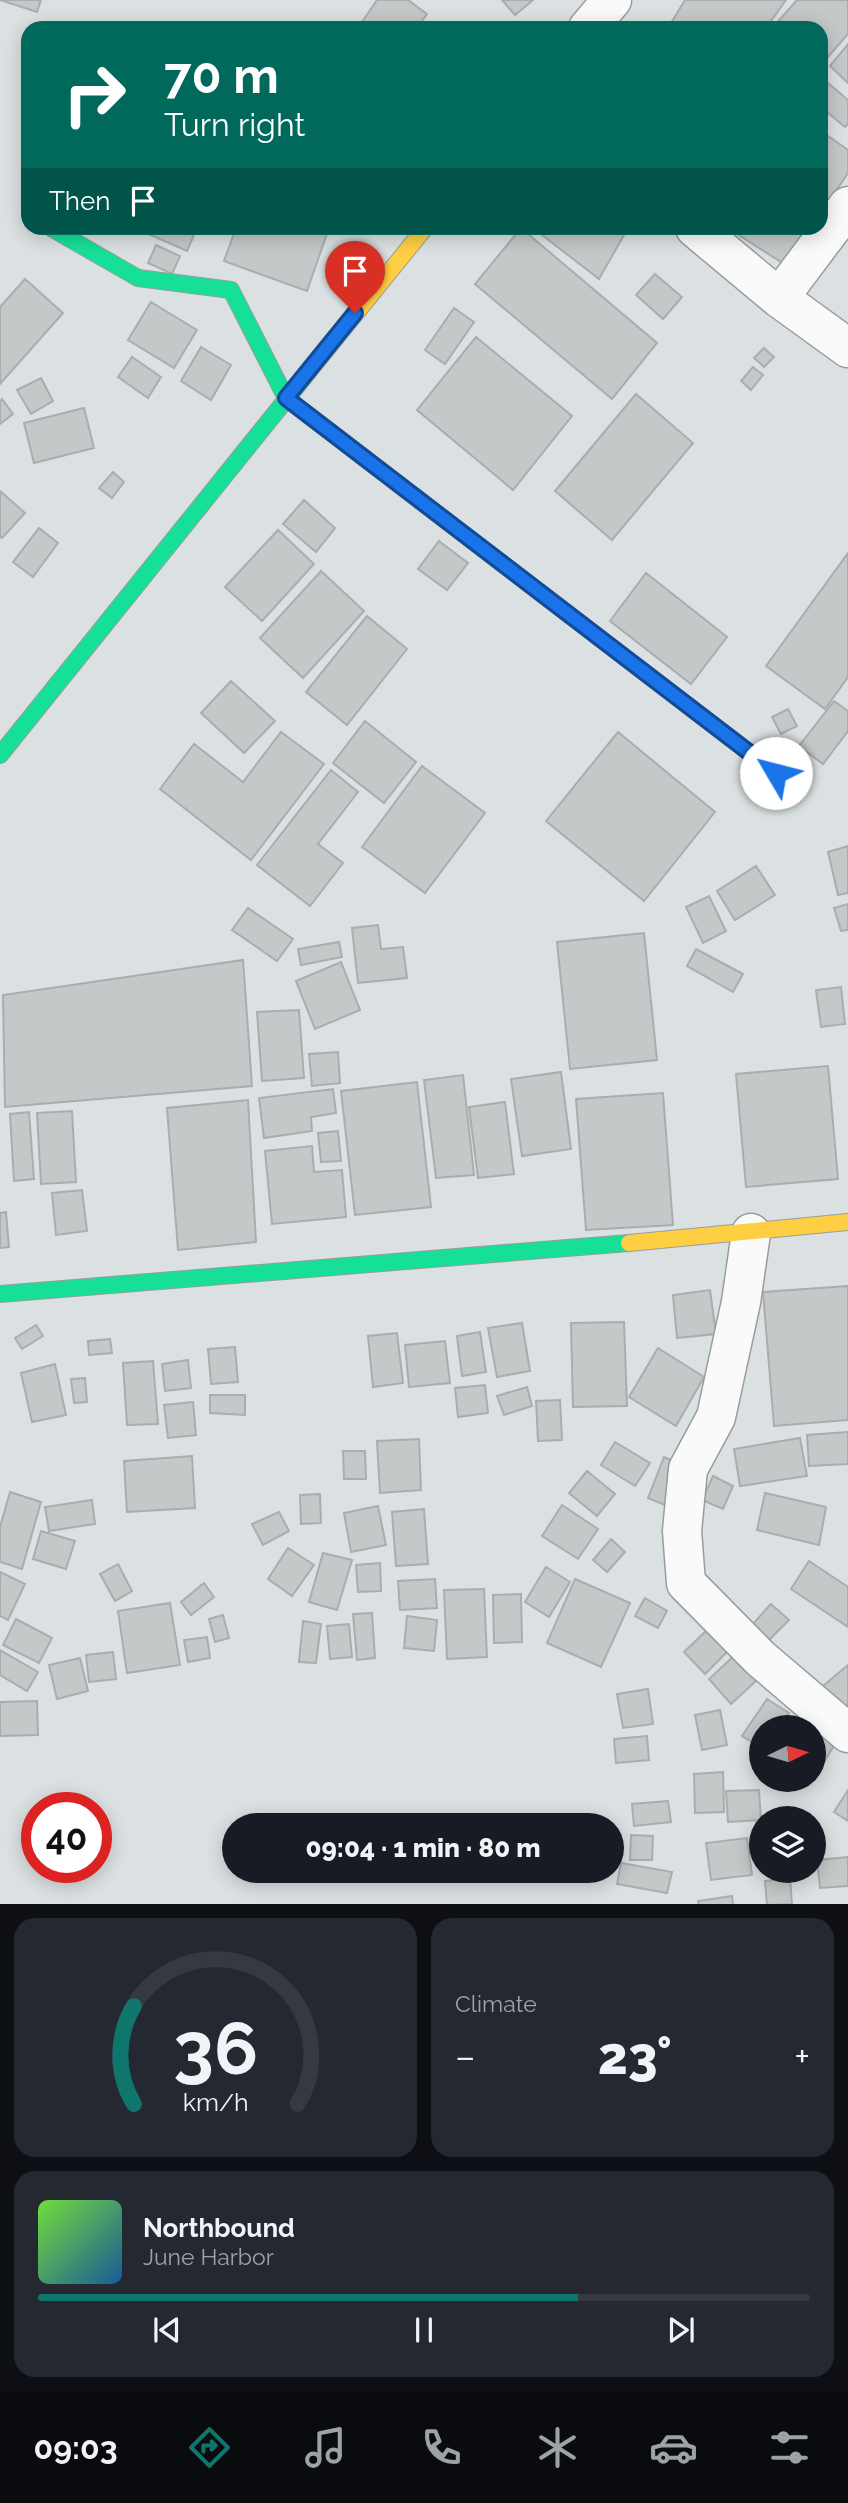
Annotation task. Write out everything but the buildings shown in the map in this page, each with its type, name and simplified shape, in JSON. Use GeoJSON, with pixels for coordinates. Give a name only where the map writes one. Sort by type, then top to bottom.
{"type":"FeatureCollection","features":[{"type":"Feature","properties":{"kind":"street"},"geometry":{"type":"LineString","coordinates":[[594,21],[612,0]]}},
{"type":"Feature","properties":{"kind":"street"},"geometry":{"type":"LineString","coordinates":[[828,233],[848,206]]}},
{"type":"Feature","properties":{"kind":"street"},"geometry":{"type":"LineString","coordinates":[[63,235],[138,278],[231,290],[286,398],[776,773]]}},
{"type":"Feature","properties":{"kind":"street"},"geometry":{"type":"LineString","coordinates":[[0,755],[419,235]]}},
{"type":"Feature","properties":{"kind":"street"},"geometry":{"type":"LineString","coordinates":[[703,235],[779,298],[848,348]]}},
{"type":"Feature","properties":{"kind":"street"},"geometry":{"type":"LineString","coordinates":[[779,298],[826,235]]}},
{"type":"Feature","properties":{"kind":"street"},"geometry":{"type":"LineString","coordinates":[[0,1294],[751,1233],[848,1222]]}},
{"type":"Feature","properties":{"kind":"street"},"geometry":{"type":"LineString","coordinates":[[751,1233],[741,1302],[716,1417],[688,1469],[682,1531],[687,1583],[760,1658],[848,1733]]}},
{"type":"Feature","properties":{"kind":"traffic: fast"},"geometry":{"type":"LineString","coordinates":[[63,235],[138,278],[231,290],[286,398],[436,513]]}},
{"type":"Feature","properties":{"kind":"traffic: fast"},"geometry":{"type":"LineString","coordinates":[[0,755],[326,350]]}},
{"type":"Feature","properties":{"kind":"traffic: fast"},"geometry":{"type":"LineString","coordinates":[[0,1294],[629,1243]]}},
{"type":"Feature","properties":{"kind":"traffic: slow"},"geometry":{"type":"LineString","coordinates":[[326,350],[419,235]]}},
{"type":"Feature","properties":{"kind":"traffic: slow"},"geometry":{"type":"LineString","coordinates":[[436,513],[776,773]]}},
{"type":"Feature","properties":{"kind":"traffic: slow"},"geometry":{"type":"LineString","coordinates":[[629,1243],[848,1222]]}},
{"type":"Feature","properties":{"kind":"route"},"geometry":{"type":"LineString","coordinates":[[355,313],[286,398],[776,773]]}}]}
